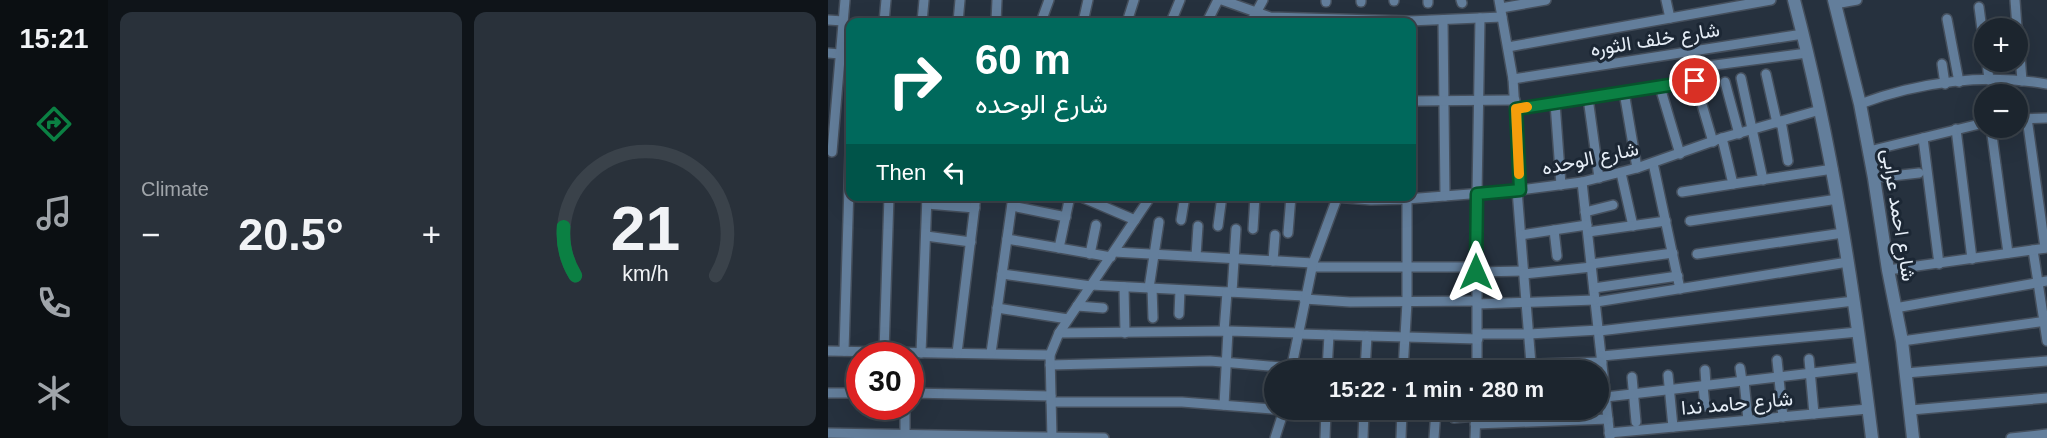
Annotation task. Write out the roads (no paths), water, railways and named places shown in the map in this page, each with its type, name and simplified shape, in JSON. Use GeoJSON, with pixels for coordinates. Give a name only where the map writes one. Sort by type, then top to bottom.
{"type":"FeatureCollection","features":[{"type":"Feature","properties":{"kind":"street"},"geometry":{"type":"LineString","coordinates":[[844,0],[840,54],[833,85],[830,152],[846,153]]}},
{"type":"Feature","properties":{"kind":"street"},"geometry":{"type":"LineString","coordinates":[[884,18],[886,0]]}},
{"type":"Feature","properties":{"kind":"street"},"geometry":{"type":"LineString","coordinates":[[922,18],[924,0]]}},
{"type":"Feature","properties":{"kind":"street"},"geometry":{"type":"LineString","coordinates":[[958,18],[960,0]]}},
{"type":"Feature","properties":{"kind":"street"},"geometry":{"type":"LineString","coordinates":[[996,18],[997,0]]}},
{"type":"Feature","properties":{"kind":"street"},"geometry":{"type":"LineString","coordinates":[[1042,18],[1049,0]]}},
{"type":"Feature","properties":{"kind":"street"},"geometry":{"type":"LineString","coordinates":[[1084,18],[1089,0]]}},
{"type":"Feature","properties":{"kind":"street"},"geometry":{"type":"LineString","coordinates":[[1128,18],[1134,0]]}},
{"type":"Feature","properties":{"kind":"street"},"geometry":{"type":"LineString","coordinates":[[1173,18],[1180,0]]}},
{"type":"Feature","properties":{"kind":"street"},"geometry":{"type":"LineString","coordinates":[[1210,18],[1223,0],[1257,11],[1267,18]]}},
{"type":"Feature","properties":{"kind":"street"},"geometry":{"type":"LineString","coordinates":[[1253,18],[1263,0]]}},
{"type":"Feature","properties":{"kind":"street"},"geometry":{"type":"LineString","coordinates":[[1416,22],[1480,18],[1501,8],[1546,0]]}},
{"type":"Feature","properties":{"kind":"street"},"geometry":{"type":"LineString","coordinates":[[1666,0],[1670,18]]}},
{"type":"Feature","properties":{"kind":"street"},"geometry":{"type":"LineString","coordinates":[[1508,47],[1771,0]]}},
{"type":"Feature","properties":{"kind":"street"},"geometry":{"type":"LineString","coordinates":[[1794,0],[1833,169],[1854,301],[1872,438]]}},
{"type":"Feature","properties":{"kind":"street"},"geometry":{"type":"LineString","coordinates":[[1834,2],[1857,0]]}},
{"type":"Feature","properties":{"kind":"street"},"geometry":{"type":"LineString","coordinates":[[2015,0],[2016,18]]}},
{"type":"Feature","properties":{"kind":"street","name":"شارع احمد عرابى"},"geometry":{"type":"LineString","coordinates":[[1834,2],[1860,104],[1874,178],[1902,341],[1913,438]]}},
{"type":"Feature","properties":{"kind":"street"},"geometry":{"type":"LineString","coordinates":[[1980,7],[1981,18]]}},
{"type":"Feature","properties":{"kind":"street"},"geometry":{"type":"LineString","coordinates":[[1501,8],[1514,79],[1521,235],[1532,360]]}},
{"type":"Feature","properties":{"kind":"street"},"geometry":{"type":"LineString","coordinates":[[1477,360],[1476,270],[1480,18]]}},
{"type":"Feature","properties":{"kind":"street"},"geometry":{"type":"LineString","coordinates":[[1947,19],[1959,82]]}},
{"type":"Feature","properties":{"kind":"street"},"geometry":{"type":"LineString","coordinates":[[828,20],[843,21]]}},
{"type":"Feature","properties":{"kind":"street"},"geometry":{"type":"LineString","coordinates":[[1443,20],[1445,196]]}},
{"type":"Feature","properties":{"kind":"street","name":"شارع خلف الثوره"},"geometry":{"type":"LineString","coordinates":[[1514,79],[1803,34]]}},
{"type":"Feature","properties":{"kind":"street"},"geometry":{"type":"LineString","coordinates":[[1690,52],[1695,81],[1733,184]]}},
{"type":"Feature","properties":{"kind":"street"},"geometry":{"type":"LineString","coordinates":[[828,53],[840,54]]}},
{"type":"Feature","properties":{"kind":"street"},"geometry":{"type":"LineString","coordinates":[[1692,68],[1807,53]]}},
{"type":"Feature","properties":{"kind":"street"},"geometry":{"type":"LineString","coordinates":[[1942,64],[1946,84]]}},
{"type":"Feature","properties":{"kind":"street"},"geometry":{"type":"LineString","coordinates":[[1988,72],[1989,80]]}},
{"type":"Feature","properties":{"kind":"street"},"geometry":{"type":"LineString","coordinates":[[2021,72],[2022,81]]}},
{"type":"Feature","properties":{"kind":"street"},"geometry":{"type":"LineString","coordinates":[[1766,74],[1788,161]]}},
{"type":"Feature","properties":{"kind":"street"},"geometry":{"type":"LineString","coordinates":[[1742,78],[1763,180]]}},
{"type":"Feature","properties":{"kind":"street"},"geometry":{"type":"LineString","coordinates":[[1860,104],[1908,89],[1959,82],[1989,80],[2047,84]]}},
{"type":"Feature","properties":{"kind":"street"},"geometry":{"type":"LineString","coordinates":[[1416,102],[1478,100],[1516,104],[1555,103],[1695,81]]}},
{"type":"Feature","properties":{"kind":"street"},"geometry":{"type":"LineString","coordinates":[[1725,82],[1739,134]]}},
{"type":"Feature","properties":{"kind":"street"},"geometry":{"type":"LineString","coordinates":[[1660,87],[1680,154]]}},
{"type":"Feature","properties":{"kind":"street"},"geometry":{"type":"LineString","coordinates":[[1624,92],[1637,168]]}},
{"type":"Feature","properties":{"kind":"street"},"geometry":{"type":"LineString","coordinates":[[1588,98],[1599,178]]}},
{"type":"Feature","properties":{"kind":"street"},"geometry":{"type":"LineString","coordinates":[[1555,103],[1561,185]]}},
{"type":"Feature","properties":{"kind":"street","name":"شارع الوحده"},"geometry":{"type":"LineString","coordinates":[[1416,198],[1477,194],[1582,182],[1621,173],[1718,140],[1820,110]]}},
{"type":"Feature","properties":{"kind":"street"},"geometry":{"type":"LineString","coordinates":[[2028,119],[2047,118]]}},
{"type":"Feature","properties":{"kind":"street"},"geometry":{"type":"LineString","coordinates":[[1869,151],[1974,125]]}},
{"type":"Feature","properties":{"kind":"street"},"geometry":{"type":"LineString","coordinates":[[1956,129],[1972,259]]}},
{"type":"Feature","properties":{"kind":"street"},"geometry":{"type":"LineString","coordinates":[[1923,138],[1939,264]]}},
{"type":"Feature","properties":{"kind":"street"},"geometry":{"type":"LineString","coordinates":[[1992,138],[2008,254]]}},
{"type":"Feature","properties":{"kind":"street"},"geometry":{"type":"LineString","coordinates":[[1888,270],[2046,248],[2026,138]]}},
{"type":"Feature","properties":{"kind":"street"},"geometry":{"type":"LineString","coordinates":[[1653,163],[1680,289]]}},
{"type":"Feature","properties":{"kind":"street"},"geometry":{"type":"LineString","coordinates":[[1682,192],[1833,169]]}},
{"type":"Feature","properties":{"kind":"street"},"geometry":{"type":"LineString","coordinates":[[1621,173],[1633,226]]}},
{"type":"Feature","properties":{"kind":"street"},"geometry":{"type":"LineString","coordinates":[[1874,178],[1919,173]]}},
{"type":"Feature","properties":{"kind":"street"},"geometry":{"type":"LineString","coordinates":[[1582,182],[1602,359]]}},
{"type":"Feature","properties":{"kind":"street"},"geometry":{"type":"LineString","coordinates":[[1690,221],[1838,199]]}},
{"type":"Feature","properties":{"kind":"street"},"geometry":{"type":"LineString","coordinates":[[828,351],[844,351],[849,201]]}},
{"type":"Feature","properties":{"kind":"street"},"geometry":{"type":"LineString","coordinates":[[884,342],[889,201]]}},
{"type":"Feature","properties":{"kind":"street"},"geometry":{"type":"LineString","coordinates":[[921,342],[927,201]]}},
{"type":"Feature","properties":{"kind":"street"},"geometry":{"type":"LineString","coordinates":[[933,201],[975,208]]}},
{"type":"Feature","properties":{"kind":"street"},"geometry":{"type":"LineString","coordinates":[[957,353],[976,201]]}},
{"type":"Feature","properties":{"kind":"street"},"geometry":{"type":"LineString","coordinates":[[991,353],[1013,201],[1066,217]]}},
{"type":"Feature","properties":{"kind":"street"},"geometry":{"type":"LineString","coordinates":[[1059,248],[1069,201]]}},
{"type":"Feature","properties":{"kind":"street"},"geometry":{"type":"LineString","coordinates":[[1090,201],[1135,220]]}},
{"type":"Feature","properties":{"kind":"street"},"geometry":{"type":"LineString","coordinates":[[1101,206],[1104,201]]}},
{"type":"Feature","properties":{"kind":"street"},"geometry":{"type":"LineString","coordinates":[[1052,437],[1050,355],[1059,333],[1147,201]]}},
{"type":"Feature","properties":{"kind":"street"},"geometry":{"type":"LineString","coordinates":[[1181,220],[1184,201]]}},
{"type":"Feature","properties":{"kind":"street"},"geometry":{"type":"LineString","coordinates":[[1218,226],[1221,201]]}},
{"type":"Feature","properties":{"kind":"street"},"geometry":{"type":"LineString","coordinates":[[1253,229],[1255,201]]}},
{"type":"Feature","properties":{"kind":"street"},"geometry":{"type":"LineString","coordinates":[[1288,233],[1291,201]]}},
{"type":"Feature","properties":{"kind":"street"},"geometry":{"type":"LineString","coordinates":[[1294,360],[1312,265],[1334,201]]}},
{"type":"Feature","properties":{"kind":"street"},"geometry":{"type":"LineString","coordinates":[[1404,360],[1407,302],[1407,201]]}},
{"type":"Feature","properties":{"kind":"street"},"geometry":{"type":"LineString","coordinates":[[1585,212],[1613,205]]}},
{"type":"Feature","properties":{"kind":"street"},"geometry":{"type":"LineString","coordinates":[[1521,235],[1554,230],[1633,226],[1666,221]]}},
{"type":"Feature","properties":{"kind":"street"},"geometry":{"type":"LineString","coordinates":[[1153,318],[1150,288],[1159,222]]}},
{"type":"Feature","properties":{"kind":"street"},"geometry":{"type":"LineString","coordinates":[[1090,254],[1096,225]]}},
{"type":"Feature","properties":{"kind":"street"},"geometry":{"type":"LineString","coordinates":[[1196,256],[1198,226]]}},
{"type":"Feature","properties":{"kind":"street"},"geometry":{"type":"LineString","coordinates":[[1224,405],[1226,331],[1236,229]]}},
{"type":"Feature","properties":{"kind":"street"},"geometry":{"type":"LineString","coordinates":[[1554,230],[1557,256]]}},
{"type":"Feature","properties":{"kind":"street"},"geometry":{"type":"LineString","coordinates":[[1698,254],[1843,233]]}},
{"type":"Feature","properties":{"kind":"street"},"geometry":{"type":"LineString","coordinates":[[1273,261],[1275,235]]}},
{"type":"Feature","properties":{"kind":"street"},"geometry":{"type":"LineString","coordinates":[[926,236],[971,242]]}},
{"type":"Feature","properties":{"kind":"street"},"geometry":{"type":"LineString","coordinates":[[1007,239],[1090,254],[1154,254],[1312,265],[1524,273],[1673,253]]}},
{"type":"Feature","properties":{"kind":"street"},"geometry":{"type":"LineString","coordinates":[[2033,250],[2043,282],[2047,341]]}},
{"type":"Feature","properties":{"kind":"street"},"geometry":{"type":"LineString","coordinates":[[1002,274],[1091,286],[1230,292],[1350,302],[1526,302],[1595,301],[1848,262]]}},
{"type":"Feature","properties":{"kind":"street"},"geometry":{"type":"LineString","coordinates":[[1594,288],[1678,276]]}},
{"type":"Feature","properties":{"kind":"street"},"geometry":{"type":"LineString","coordinates":[[1895,308],[2043,282]]}},
{"type":"Feature","properties":{"kind":"street"},"geometry":{"type":"LineString","coordinates":[[1124,287],[1125,333]]}},
{"type":"Feature","properties":{"kind":"street"},"geometry":{"type":"LineString","coordinates":[[1179,314],[1180,290]]}},
{"type":"Feature","properties":{"kind":"street"},"geometry":{"type":"LineString","coordinates":[[1059,333],[1226,331],[1405,337],[1529,334],[1599,331],[1854,301]]}},
{"type":"Feature","properties":{"kind":"street"},"geometry":{"type":"LineString","coordinates":[[1077,306],[1103,308]]}},
{"type":"Feature","properties":{"kind":"street"},"geometry":{"type":"LineString","coordinates":[[997,308],[1068,319]]}},
{"type":"Feature","properties":{"kind":"street"},"geometry":{"type":"LineString","coordinates":[[1902,341],[2046,321]]}},
{"type":"Feature","properties":{"kind":"street"},"geometry":{"type":"LineString","coordinates":[[1588,360],[1858,332]]}},
{"type":"Feature","properties":{"kind":"street"},"geometry":{"type":"LineString","coordinates":[[1328,360],[1329,335]]}},
{"type":"Feature","properties":{"kind":"street"},"geometry":{"type":"LineString","coordinates":[[1366,360],[1367,336]]}},
{"type":"Feature","properties":{"kind":"street"},"geometry":{"type":"LineString","coordinates":[[924,352],[1050,355]]}},
{"type":"Feature","properties":{"kind":"street"},"geometry":{"type":"LineString","coordinates":[[1809,359],[1814,414]]}},
{"type":"Feature","properties":{"kind":"street"},"geometry":{"type":"LineString","coordinates":[[1777,360],[1783,417]]}},
{"type":"Feature","properties":{"kind":"street"},"geometry":{"type":"LineString","coordinates":[[1050,365],[1210,361],[1264,366]]}},
{"type":"Feature","properties":{"kind":"street"},"geometry":{"type":"LineString","coordinates":[[1906,373],[2047,362]]}},
{"type":"Feature","properties":{"kind":"street"},"geometry":{"type":"LineString","coordinates":[[1609,393],[1634,394],[1863,367]]}},
{"type":"Feature","properties":{"kind":"street"},"geometry":{"type":"LineString","coordinates":[[1740,368],[1748,420]]}},
{"type":"Feature","properties":{"kind":"street"},"geometry":{"type":"LineString","coordinates":[[1705,370],[1705,406]]}},
{"type":"Feature","properties":{"kind":"street"},"geometry":{"type":"LineString","coordinates":[[1668,375],[1673,427]]}},
{"type":"Feature","properties":{"kind":"street"},"geometry":{"type":"LineString","coordinates":[[1632,377],[1636,422]]}},
{"type":"Feature","properties":{"kind":"street"},"geometry":{"type":"LineString","coordinates":[[828,393],[846,393]]}},
{"type":"Feature","properties":{"kind":"street"},"geometry":{"type":"LineString","coordinates":[[924,394],[1182,402],[1264,408]]}},
{"type":"Feature","properties":{"kind":"street"},"geometry":{"type":"LineString","coordinates":[[1911,410],[2047,399]]}},
{"type":"Feature","properties":{"kind":"street","name":"شارع حامد ندا"},"geometry":{"type":"LineString","coordinates":[[1609,435],[1673,427],[1868,410]]}},
{"type":"Feature","properties":{"kind":"street"},"geometry":{"type":"LineString","coordinates":[[905,436],[906,420]]}},
{"type":"Feature","properties":{"kind":"street"},"geometry":{"type":"LineString","coordinates":[[1275,438],[1281,420]]}},
{"type":"Feature","properties":{"kind":"street"},"geometry":{"type":"LineString","coordinates":[[1325,438],[1326,420]]}},
{"type":"Feature","properties":{"kind":"street"},"geometry":{"type":"LineString","coordinates":[[1363,438],[1364,420]]}},
{"type":"Feature","properties":{"kind":"street"},"geometry":{"type":"LineString","coordinates":[[1401,420],[1401,438]]}},
{"type":"Feature","properties":{"kind":"street"},"geometry":{"type":"LineString","coordinates":[[1434,438],[1435,420]]}},
{"type":"Feature","properties":{"kind":"street"},"geometry":{"type":"LineString","coordinates":[[1475,420],[1475,438]]}},
{"type":"Feature","properties":{"kind":"street"},"geometry":{"type":"LineString","coordinates":[[1608,420],[1609,435]]}},
{"type":"Feature","properties":{"kind":"street"},"geometry":{"type":"LineString","coordinates":[[828,434],[1104,438]]}},
{"type":"Feature","properties":{"kind":"street"},"geometry":{"type":"LineString","coordinates":[[2011,438],[2047,434]]}}]}
